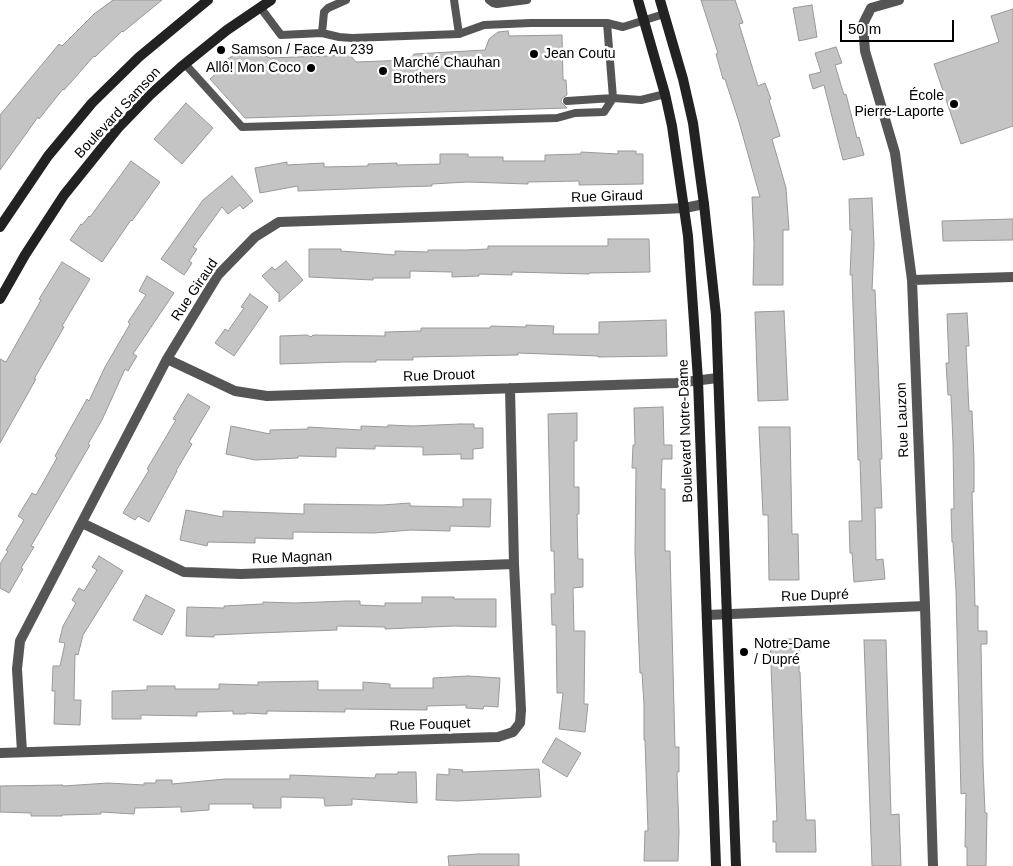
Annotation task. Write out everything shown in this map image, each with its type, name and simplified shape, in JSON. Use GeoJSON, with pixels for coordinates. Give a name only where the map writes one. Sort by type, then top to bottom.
{"type":"FeatureCollection","features":[{"type":"Feature","properties":{"kind":"street","name":"Boulevard Samson"},"geometry":{"type":"LineString","coordinates":[[0,226],[48,156],[92,103],[150,47],[208,0]]}},
{"type":"Feature","properties":{"kind":"street","name":"Boulevard Samson"},"geometry":{"type":"LineString","coordinates":[[0,300],[36,238],[81,172],[136,110],[185,64],[227,30],[271,0]]}},
{"type":"Feature","properties":{"kind":"street","name":"Boulevard Notre-Dame"},"geometry":{"type":"LineString","coordinates":[[638,0],[665,94],[685,208],[698,380],[716,866]]}},
{"type":"Feature","properties":{"kind":"street"},"geometry":{"type":"LineString","coordinates":[[660,0],[683,79],[692,122],[704,204],[716,315],[736,866]]}},
{"type":"Feature","properties":{"kind":"street","name":"Rue Lauzon"},"geometry":{"type":"LineString","coordinates":[[899,0],[871,8],[863,24],[865,50],[895,153],[912,280],[933,866]]}},
{"type":"Feature","properties":{"kind":"street","name":"Rue Giraud"},"geometry":{"type":"LineString","coordinates":[[22,752],[17,669],[20,641],[167,359],[218,275],[255,237],[279,222],[685,208],[704,204]]}},
{"type":"Feature","properties":{"kind":"street"},"geometry":{"type":"LineString","coordinates":[[912,280],[1013,277]]}},
{"type":"Feature","properties":{"kind":"street","name":"Rue Drouot"},"geometry":{"type":"LineString","coordinates":[[167,359],[235,390],[267,396],[674,384],[718,378]]}},
{"type":"Feature","properties":{"kind":"street","name":"Rue Fouquet"},"geometry":{"type":"LineString","coordinates":[[0,753],[505,736],[513,732],[518,726],[521,717],[514,564],[510,388]]}},
{"type":"Feature","properties":{"kind":"street","name":"Rue Magnan"},"geometry":{"type":"LineString","coordinates":[[82,523],[184,572],[241,574],[514,564]]}},
{"type":"Feature","properties":{"kind":"street","name":"Rue Dupré"},"geometry":{"type":"LineString","coordinates":[[707,615],[925,606]]}},
{"type":"Feature","properties":{"kind":"lane"},"geometry":{"type":"LineString","coordinates":[[322,33],[324,12],[328,8],[346,0]]}},
{"type":"Feature","properties":{"kind":"lane"},"geometry":{"type":"LineString","coordinates":[[454,0],[459,34]]}},
{"type":"Feature","properties":{"kind":"lane"},"geometry":{"type":"LineString","coordinates":[[489,0],[497,4],[527,0]]}},
{"type":"Feature","properties":{"kind":"lane"},"geometry":{"type":"LineString","coordinates":[[260,7],[281,35],[322,33],[352,38],[459,34],[484,26],[607,23],[623,27],[664,14]]}},
{"type":"Feature","properties":{"kind":"lane"},"geometry":{"type":"LineString","coordinates":[[185,64],[242,127],[557,118],[575,113],[604,112],[613,98],[607,23]]}},
{"type":"Feature","properties":{"kind":"lane"},"geometry":{"type":"LineString","coordinates":[[567,101],[613,98],[641,100],[665,94]]}},
{"type":"Feature","properties":{"kind":"building"},"geometry":{"type":"Polygon","coordinates":[[[113,0],[162,0],[94,56],[63,89],[39,119],[38,117],[0,170],[0,115],[59,44],[62,46],[94,14],[113,0]]]}},
{"type":"Feature","properties":{"kind":"building"},"geometry":{"type":"Polygon","coordinates":[[[701,0],[735,0],[743,23],[739,24],[758,86],[765,83],[771,99],[769,100],[780,136],[772,139],[786,188],[789,230],[783,230],[783,285],[753,285],[752,197],[760,197],[739,122],[725,79],[723,79],[716,54],[718,53],[701,0]]]}},
{"type":"Feature","properties":{"kind":"building"},"geometry":{"type":"Polygon","coordinates":[[[812,5],[817,37],[799,41],[793,8],[812,5]]]}},
{"type":"Feature","properties":{"kind":"building"},"geometry":{"type":"Polygon","coordinates":[[[1013,9],[1013,126],[961,144],[934,64],[999,42],[991,16],[1013,9]]]}},
{"type":"Feature","properties":{"kind":"building"},"geometry":{"type":"Polygon","coordinates":[[[508,31],[509,36],[562,35],[563,80],[566,80],[567,95],[562,98],[561,102],[567,108],[245,118],[210,79],[221,69],[218,66],[232,56],[253,50],[270,58],[350,55],[356,62],[410,60],[414,54],[485,50],[489,39],[498,32],[508,31]]]}},
{"type":"Feature","properties":{"kind":"building"},"geometry":{"type":"Polygon","coordinates":[[[836,47],[842,63],[835,65],[844,95],[846,94],[857,138],[859,137],[864,155],[843,160],[824,85],[813,89],[809,75],[821,72],[815,53],[836,47]]]}},
{"type":"Feature","properties":{"kind":"building"},"geometry":{"type":"Polygon","coordinates":[[[186,103],[213,128],[182,164],[154,139],[186,103]]]}},
{"type":"Feature","properties":{"kind":"building"},"geometry":{"type":"Polygon","coordinates":[[[618,151],[636,151],[636,154],[643,154],[643,184],[579,185],[579,181],[528,182],[528,184],[468,182],[432,184],[432,186],[298,191],[298,186],[260,193],[255,168],[287,162],[287,165],[324,163],[324,167],[397,163],[397,165],[440,164],[440,154],[468,154],[468,157],[503,157],[503,161],[545,161],[545,155],[581,154],[581,152],[618,154],[618,151]]]}},
{"type":"Feature","properties":{"kind":"building"},"geometry":{"type":"Polygon","coordinates":[[[131,161],[160,182],[102,262],[70,240],[81,224],[90,217],[131,161]]]}},
{"type":"Feature","properties":{"kind":"building"},"geometry":{"type":"Polygon","coordinates":[[[232,176],[253,201],[243,209],[240,205],[228,214],[222,207],[193,247],[197,249],[189,261],[192,263],[184,275],[161,259],[203,200],[232,176]]]}},
{"type":"Feature","properties":{"kind":"building"},"geometry":{"type":"Polygon","coordinates":[[[872,198],[874,245],[872,290],[875,290],[882,459],[880,459],[882,508],[875,508],[876,560],[883,559],[885,579],[854,582],[852,553],[850,553],[849,521],[862,521],[860,460],[858,460],[852,275],[850,275],[852,230],[850,230],[849,199],[872,198]]]}},
{"type":"Feature","properties":{"kind":"building"},"geometry":{"type":"Polygon","coordinates":[[[1013,219],[1013,240],[943,241],[942,221],[1013,219]]]}},
{"type":"Feature","properties":{"kind":"building"},"geometry":{"type":"Polygon","coordinates":[[[608,239],[649,239],[650,272],[589,274],[512,272],[512,275],[479,274],[479,276],[452,277],[452,272],[410,271],[410,278],[373,278],[373,280],[309,277],[309,249],[341,249],[341,251],[395,255],[395,251],[428,252],[428,250],[488,249],[488,246],[608,246],[608,239]]]}},
{"type":"Feature","properties":{"kind":"building"},"geometry":{"type":"Polygon","coordinates":[[[286,261],[303,280],[279,302],[279,292],[262,276],[272,267],[275,270],[286,261]]]}},
{"type":"Feature","properties":{"kind":"building"},"geometry":{"type":"Polygon","coordinates":[[[62,262],[90,279],[62,326],[64,327],[0,443],[0,359],[6,362],[41,300],[39,299],[62,262]]]}},
{"type":"Feature","properties":{"kind":"building"},"geometry":{"type":"Polygon","coordinates":[[[147,276],[174,293],[133,354],[137,356],[128,371],[125,369],[102,420],[88,444],[90,445],[31,546],[34,547],[9,593],[0,588],[0,564],[24,520],[18,516],[32,493],[36,495],[57,458],[55,456],[87,399],[89,401],[105,367],[130,324],[128,322],[146,295],[139,291],[147,276]]]}},
{"type":"Feature","properties":{"kind":"building"},"geometry":{"type":"Polygon","coordinates":[[[250,294],[268,307],[234,356],[215,343],[225,329],[228,331],[244,308],[241,307],[250,294]]]}},
{"type":"Feature","properties":{"kind":"building"},"geometry":{"type":"Polygon","coordinates":[[[784,311],[788,400],[758,401],[755,312],[784,311]]]}},
{"type":"Feature","properties":{"kind":"building"},"geometry":{"type":"Polygon","coordinates":[[[967,313],[969,346],[966,346],[969,411],[972,411],[974,460],[974,492],[972,492],[975,606],[978,606],[978,631],[987,631],[987,644],[981,644],[983,764],[985,813],[987,813],[986,866],[967,866],[967,847],[965,847],[966,793],[961,794],[956,591],[952,542],[951,509],[954,509],[953,444],[951,395],[948,395],[946,363],[949,363],[947,314],[967,313]]]}},
{"type":"Feature","properties":{"kind":"building"},"geometry":{"type":"Polygon","coordinates":[[[666,320],[667,356],[598,357],[518,353],[518,355],[413,357],[413,360],[376,360],[376,362],[280,364],[280,336],[385,336],[385,332],[421,331],[421,328],[526,327],[526,325],[554,326],[553,334],[599,334],[599,322],[666,320]]]}},
{"type":"Feature","properties":{"kind":"building"},"geometry":{"type":"Polygon","coordinates":[[[188,394],[210,407],[189,442],[192,444],[149,522],[138,516],[135,520],[123,513],[149,470],[147,469],[176,420],[173,419],[188,394]]]}},
{"type":"Feature","properties":{"kind":"building"},"geometry":{"type":"Polygon","coordinates":[[[663,407],[664,445],[672,445],[672,459],[662,459],[661,489],[665,489],[665,551],[670,551],[675,747],[679,747],[679,772],[677,772],[678,861],[644,861],[645,831],[648,831],[644,705],[642,673],[640,673],[635,552],[636,468],[632,468],[633,445],[635,445],[634,408],[663,407]]]}},
{"type":"Feature","properties":{"kind":"building"},"geometry":{"type":"Polygon","coordinates":[[[577,413],[577,441],[574,441],[574,487],[579,487],[579,514],[577,514],[578,559],[583,559],[583,587],[573,588],[574,631],[585,631],[584,704],[588,704],[585,732],[559,729],[563,693],[557,693],[556,625],[552,625],[551,594],[555,594],[554,551],[551,551],[548,414],[577,413]]]}},
{"type":"Feature","properties":{"kind":"building"},"geometry":{"type":"Polygon","coordinates":[[[474,424],[474,428],[483,428],[483,448],[473,449],[473,459],[461,459],[461,454],[423,455],[423,447],[375,446],[375,449],[336,448],[336,457],[298,456],[298,458],[255,460],[226,454],[231,426],[270,434],[270,430],[308,429],[308,427],[361,430],[361,426],[388,427],[388,425],[474,424]]]}},
{"type":"Feature","properties":{"kind":"building"},"geometry":{"type":"Polygon","coordinates":[[[759,427],[790,427],[792,534],[798,534],[799,580],[769,580],[768,515],[763,515],[759,427]]]}},
{"type":"Feature","properties":{"kind":"building"},"geometry":{"type":"Polygon","coordinates":[[[463,499],[491,499],[490,527],[450,526],[450,531],[411,530],[374,533],[293,532],[293,539],[255,538],[255,543],[208,542],[207,546],[180,540],[186,510],[223,517],[223,511],[304,514],[304,504],[382,505],[410,503],[410,506],[463,507],[463,499]]]}},
{"type":"Feature","properties":{"kind":"building"},"geometry":{"type":"Polygon","coordinates":[[[99,556],[123,571],[83,635],[78,655],[75,654],[74,700],[81,700],[80,725],[54,724],[55,691],[52,691],[53,666],[60,666],[65,643],[59,642],[63,626],[76,603],[72,600],[79,588],[84,591],[97,570],[92,567],[99,556]]]}},
{"type":"Feature","properties":{"kind":"building"},"geometry":{"type":"Polygon","coordinates":[[[146,595],[175,610],[162,635],[133,620],[146,595]]]}},
{"type":"Feature","properties":{"kind":"building"},"geometry":{"type":"Polygon","coordinates":[[[422,597],[496,599],[496,627],[454,626],[385,629],[385,627],[337,626],[337,630],[214,635],[214,637],[186,636],[187,607],[224,608],[224,606],[263,604],[263,602],[346,601],[360,601],[360,605],[385,606],[385,603],[422,603],[422,597]]]}},
{"type":"Feature","properties":{"kind":"building"},"geometry":{"type":"Polygon","coordinates":[[[770,639],[800,639],[799,672],[806,820],[815,820],[816,852],[776,852],[776,842],[773,842],[773,821],[777,821],[770,639]]]}},
{"type":"Feature","properties":{"kind":"building"},"geometry":{"type":"Polygon","coordinates":[[[864,640],[886,640],[891,815],[899,814],[901,866],[872,866],[864,640]]]}},
{"type":"Feature","properties":{"kind":"building"},"geometry":{"type":"Polygon","coordinates":[[[468,676],[500,678],[498,707],[484,706],[483,709],[466,708],[466,705],[427,706],[427,710],[345,709],[345,712],[267,711],[267,714],[233,714],[233,711],[197,712],[197,716],[141,715],[141,719],[112,719],[112,691],[147,690],[147,686],[175,686],[175,689],[219,689],[219,684],[258,685],[258,682],[318,681],[318,690],[363,690],[363,682],[390,684],[390,688],[433,688],[433,678],[468,676]]]}},
{"type":"Feature","properties":{"kind":"building"},"geometry":{"type":"Polygon","coordinates":[[[556,738],[581,753],[567,777],[542,762],[556,738]]]}},
{"type":"Feature","properties":{"kind":"building"},"geometry":{"type":"Polygon","coordinates":[[[449,769],[463,770],[462,772],[539,769],[541,797],[457,801],[436,800],[437,774],[449,775],[449,769]]]}},
{"type":"Feature","properties":{"kind":"building"},"geometry":{"type":"Polygon","coordinates":[[[398,772],[416,772],[417,803],[352,799],[352,805],[325,806],[324,798],[281,797],[281,808],[253,808],[253,804],[209,804],[209,810],[181,812],[181,807],[135,808],[134,814],[101,812],[101,814],[31,816],[31,813],[0,812],[0,786],[63,786],[108,783],[144,785],[144,783],[156,783],[156,780],[172,780],[172,784],[225,779],[290,779],[290,775],[375,778],[376,774],[398,774],[398,772]]]}},
{"type":"Feature","properties":{"kind":"building"},"geometry":{"type":"Polygon","coordinates":[[[519,854],[519,866],[449,866],[448,856],[519,854]]]}},
{"type":"Feature","properties":{"kind":"place","name":"Samson / Face Au 239"},"geometry":{"type":"Point","coordinates":[221,50]}},
{"type":"Feature","properties":{"kind":"place","name":"Jean Coutu"},"geometry":{"type":"Point","coordinates":[534,54]}},
{"type":"Feature","properties":{"kind":"place","name":"Allô! Mon Coco"},"geometry":{"type":"Point","coordinates":[311,68]}},
{"type":"Feature","properties":{"kind":"place","name":"Marché Chauhan Brothers"},"geometry":{"type":"Point","coordinates":[383,71]}},
{"type":"Feature","properties":{"kind":"place","name":"École Pierre-Laporte"},"geometry":{"type":"Point","coordinates":[954,104]}},
{"type":"Feature","properties":{"kind":"place","name":"Notre-Dame / Dupré"},"geometry":{"type":"Point","coordinates":[744,652]}}]}
